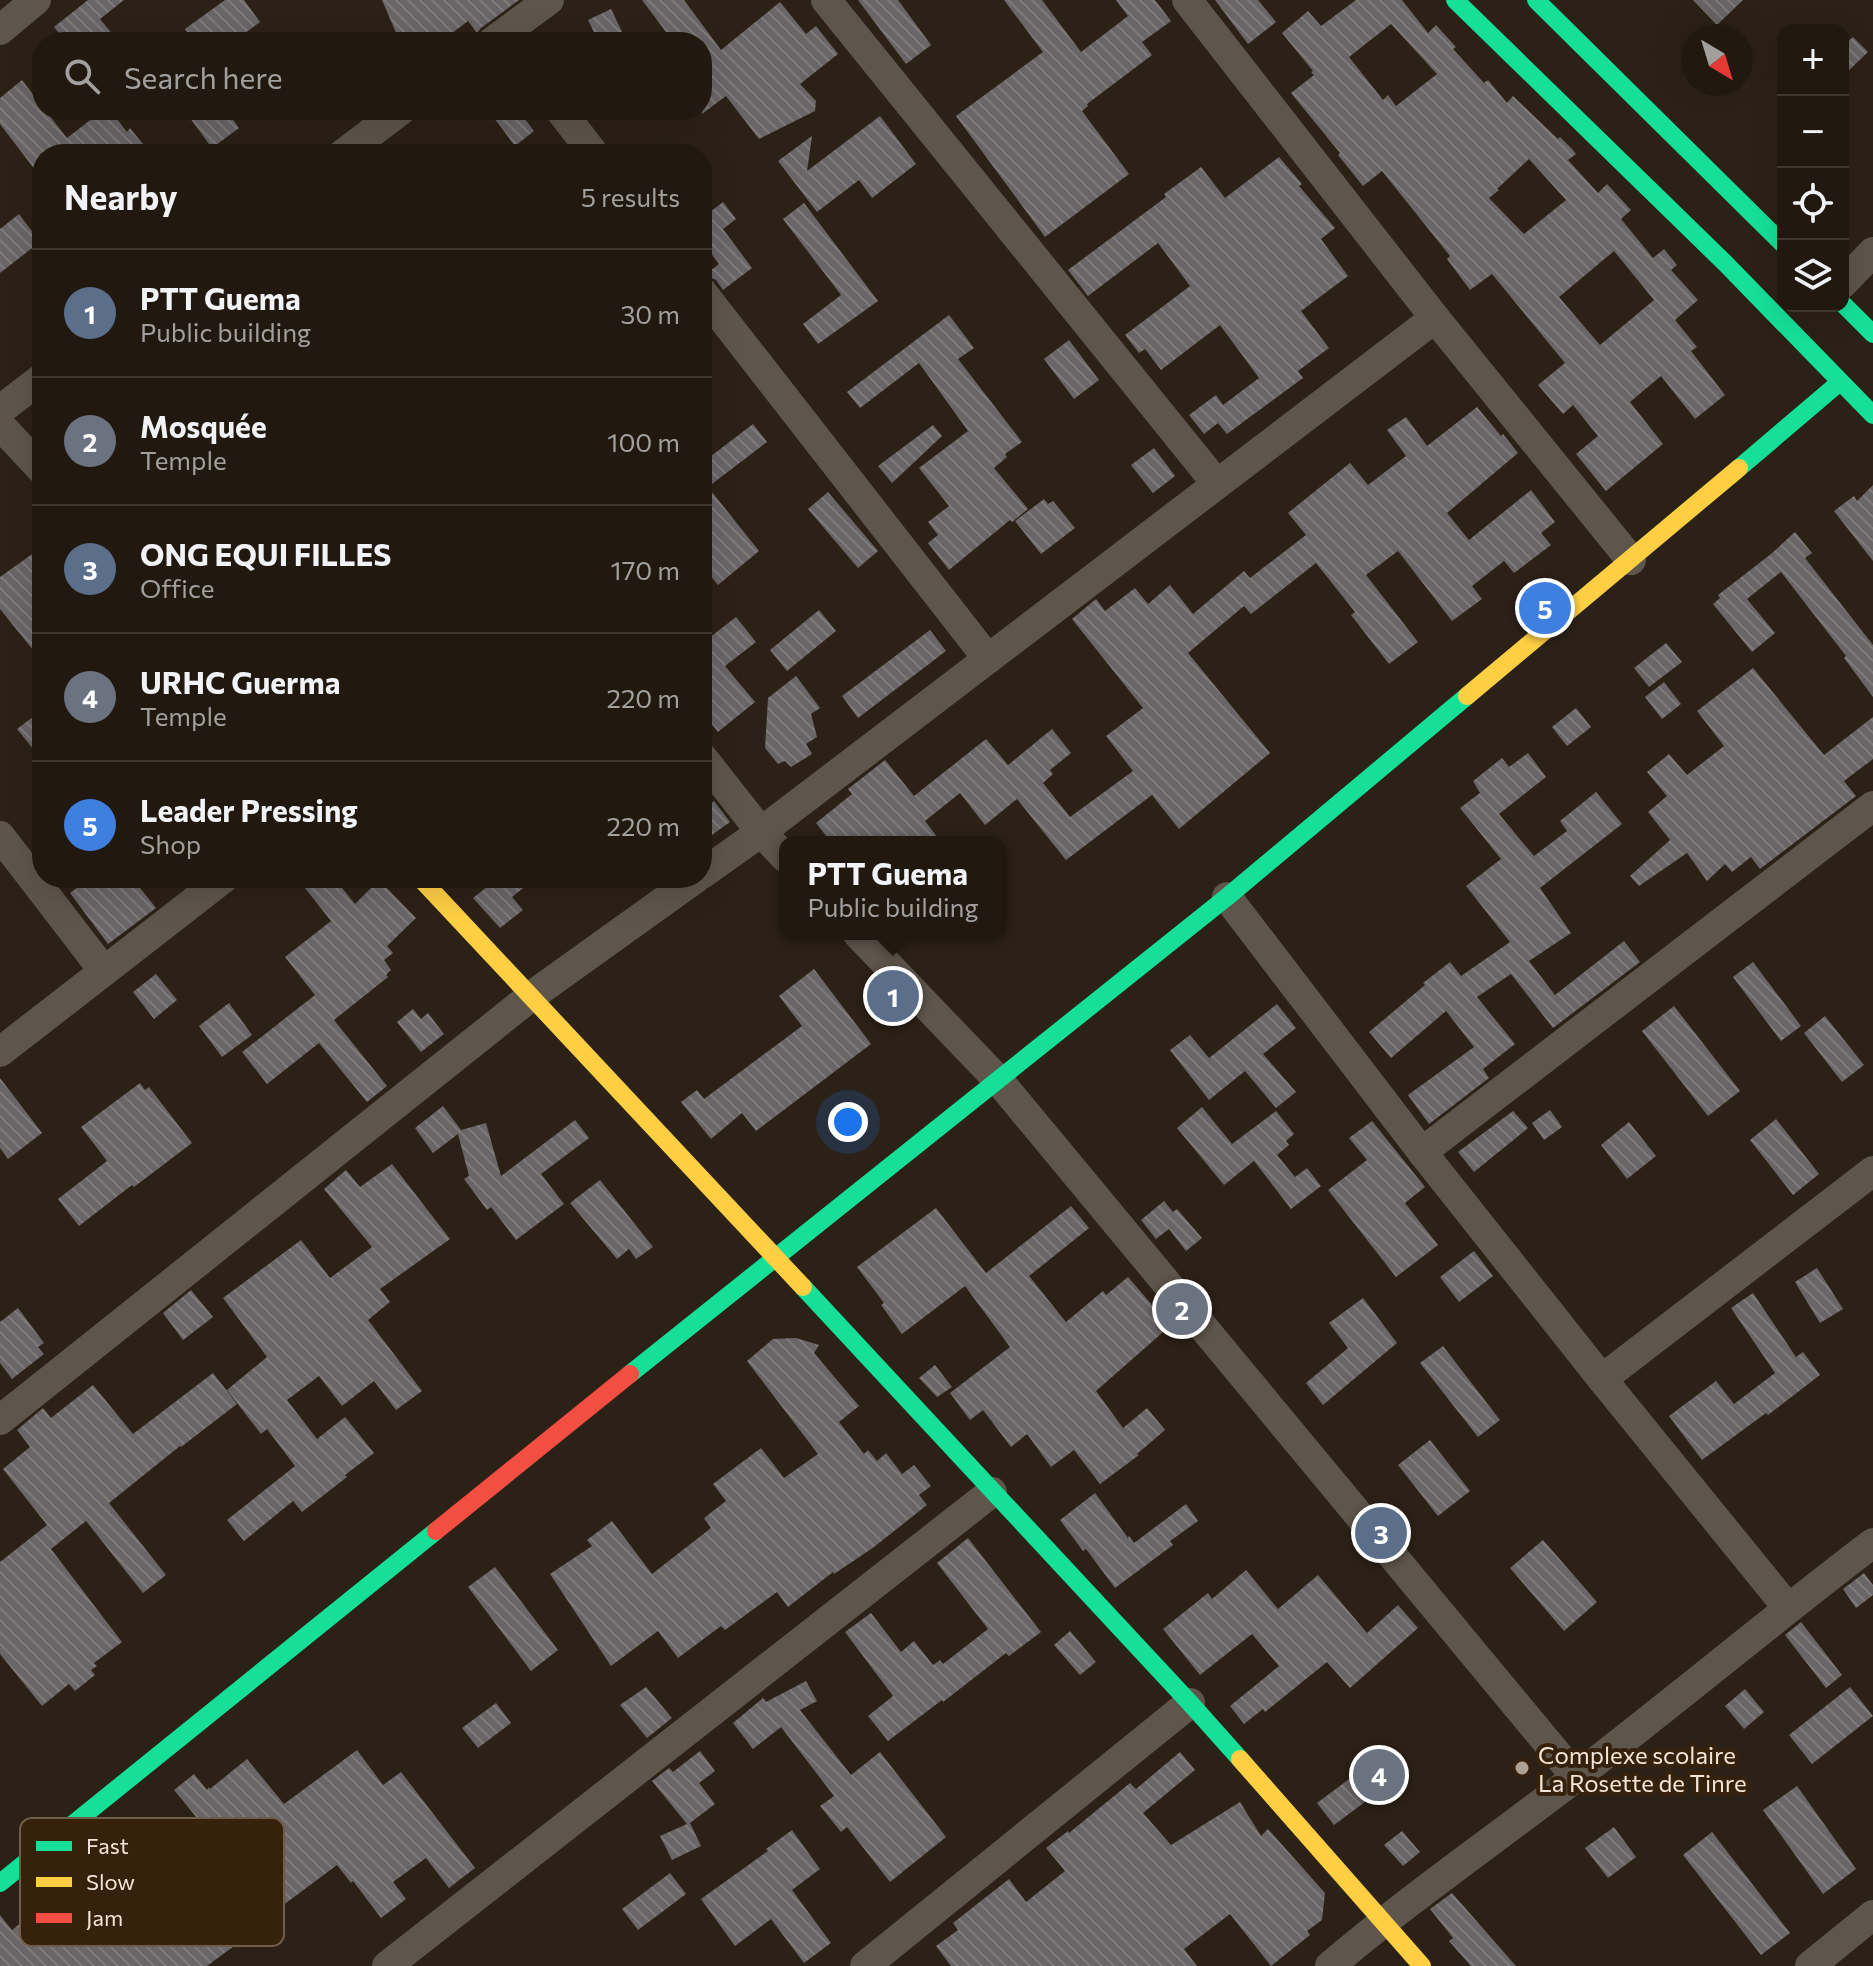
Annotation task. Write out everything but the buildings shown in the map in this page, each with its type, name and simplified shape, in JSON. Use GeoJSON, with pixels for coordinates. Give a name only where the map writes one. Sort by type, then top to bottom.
{"type":"FeatureCollection","features":[{"type":"Feature","properties":{"kind":"street"},"geometry":{"type":"LineString","coordinates":[[0,30],[36,0]]}},
{"type":"Feature","properties":{"kind":"street"},"geometry":{"type":"LineString","coordinates":[[510,32],[549,0]]}},
{"type":"Feature","properties":{"kind":"street"},"geometry":{"type":"LineString","coordinates":[[826,0],[1217,484]]}},
{"type":"Feature","properties":{"kind":"street"},"geometry":{"type":"LineString","coordinates":[[1187,0],[1435,318],[1631,560]]}},
{"type":"Feature","properties":{"kind":"street"},"geometry":{"type":"LineString","coordinates":[[1455,0],[1729,258],[1873,415]]}},
{"type":"Feature","properties":{"kind":"street"},"geometry":{"type":"LineString","coordinates":[[1536,0],[1759,230],[1777,240]]}},
{"type":"Feature","properties":{"kind":"street"},"geometry":{"type":"LineString","coordinates":[[356,144],[388,120]]}},
{"type":"Feature","properties":{"kind":"street"},"geometry":{"type":"LineString","coordinates":[[568,120],[586,144]]}},
{"type":"Feature","properties":{"kind":"street"},"geometry":{"type":"LineString","coordinates":[[1849,277],[1873,252]]}},
{"type":"Feature","properties":{"kind":"street"},"geometry":{"type":"LineString","coordinates":[[712,305],[988,659]]}},
{"type":"Feature","properties":{"kind":"street"},"geometry":{"type":"LineString","coordinates":[[1849,310],[1873,334]]}},
{"type":"Feature","properties":{"kind":"street"},"geometry":{"type":"LineString","coordinates":[[712,867],[1435,318]]}},
{"type":"Feature","properties":{"kind":"street"},"geometry":{"type":"LineString","coordinates":[[80,1818],[775,1257],[1227,897],[1840,382]]}},
{"type":"Feature","properties":{"kind":"street"},"geometry":{"type":"LineString","coordinates":[[0,410],[32,386]]}},
{"type":"Feature","properties":{"kind":"street"},"geometry":{"type":"LineString","coordinates":[[0,425],[32,459]]}},
{"type":"Feature","properties":{"kind":"street"},"geometry":{"type":"LineString","coordinates":[[712,770],[779,851]]}},
{"type":"Feature","properties":{"kind":"street"},"geometry":{"type":"LineString","coordinates":[[1422,1152],[1873,806]]}},
{"type":"Feature","properties":{"kind":"street"},"geometry":{"type":"LineString","coordinates":[[0,836],[32,878]]}},
{"type":"Feature","properties":{"kind":"street"},"geometry":{"type":"LineString","coordinates":[[40,888],[104,971]]}},
{"type":"Feature","properties":{"kind":"street"},"geometry":{"type":"LineString","coordinates":[[0,1052],[211,888]]}},
{"type":"Feature","properties":{"kind":"street"},"geometry":{"type":"LineString","coordinates":[[429,888],[1190,1703],[1422,1966]]}},
{"type":"Feature","properties":{"kind":"street"},"geometry":{"type":"LineString","coordinates":[[0,1420],[530,997],[682,888]]}},
{"type":"Feature","properties":{"kind":"street"},"geometry":{"type":"LineString","coordinates":[[1227,897],[1422,1152],[1788,1608]]}},
{"type":"Feature","properties":{"kind":"street"},"geometry":{"type":"LineString","coordinates":[[864,940],[999,1081],[1576,1777]]}},
{"type":"Feature","properties":{"kind":"street"},"geometry":{"type":"LineString","coordinates":[[1602,1379],[1873,1171]]}},
{"type":"Feature","properties":{"kind":"street"},"geometry":{"type":"LineString","coordinates":[[387,1966],[992,1492]]}},
{"type":"Feature","properties":{"kind":"street"},"geometry":{"type":"LineString","coordinates":[[1330,1966],[1382,1922],[1576,1777],[1873,1543]]}},
{"type":"Feature","properties":{"kind":"street"},"geometry":{"type":"LineString","coordinates":[[865,1966],[1190,1703]]}},
{"type":"Feature","properties":{"kind":"street"},"geometry":{"type":"LineString","coordinates":[[0,1883],[20,1867]]}},
{"type":"Feature","properties":{"kind":"street"},"geometry":{"type":"LineString","coordinates":[[1824,1962],[1873,1915]]}},
{"type":"Feature","properties":{"kind":"traffic: fast"},"geometry":{"type":"LineString","coordinates":[[1455,0],[1725,263],[1873,415]]}},
{"type":"Feature","properties":{"kind":"traffic: fast"},"geometry":{"type":"LineString","coordinates":[[1536,0],[1779,240]]}},
{"type":"Feature","properties":{"kind":"traffic: fast"},"geometry":{"type":"LineString","coordinates":[[1849,310],[1873,334]]}},
{"type":"Feature","properties":{"kind":"traffic: fast"},"geometry":{"type":"LineString","coordinates":[[1739,468],[1840,382]]}},
{"type":"Feature","properties":{"kind":"traffic: fast"},"geometry":{"type":"LineString","coordinates":[[630,1374],[1227,897],[1467,696]]}},
{"type":"Feature","properties":{"kind":"traffic: fast"},"geometry":{"type":"LineString","coordinates":[[803,1287],[1240,1759]]}},
{"type":"Feature","properties":{"kind":"traffic: fast"},"geometry":{"type":"LineString","coordinates":[[81,1818],[436,1531]]}},
{"type":"Feature","properties":{"kind":"traffic: fast"},"geometry":{"type":"LineString","coordinates":[[0,1883],[20,1867]]}},
{"type":"Feature","properties":{"kind":"traffic: slow"},"geometry":{"type":"LineString","coordinates":[[1467,696],[1739,468]]}},
{"type":"Feature","properties":{"kind":"traffic: slow"},"geometry":{"type":"LineString","coordinates":[[429,888],[803,1287]]}},
{"type":"Feature","properties":{"kind":"traffic: slow"},"geometry":{"type":"LineString","coordinates":[[1240,1759],[1422,1966]]}},
{"type":"Feature","properties":{"kind":"traffic: jam"},"geometry":{"type":"LineString","coordinates":[[436,1531],[630,1374]]}},
{"type":"Feature","properties":{"kind":"place","name":"Leader Pressing"},"geometry":{"type":"Point","coordinates":[1545,608]}},
{"type":"Feature","properties":{"kind":"place","name":"PTT Guema"},"geometry":{"type":"Point","coordinates":[893,996]}},
{"type":"Feature","properties":{"kind":"place","name":"Mosquée"},"geometry":{"type":"Point","coordinates":[1182,1309]}},
{"type":"Feature","properties":{"kind":"place","name":"ONG EQUI FILLES"},"geometry":{"type":"Point","coordinates":[1381,1533]}},
{"type":"Feature","properties":{"kind":"place","name":"Complexe scolaire La Rosette de Tinre"},"geometry":{"type":"Point","coordinates":[1522,1768]}},
{"type":"Feature","properties":{"kind":"place","name":"URHC Guerma"},"geometry":{"type":"Point","coordinates":[1379,1775]}}]}
